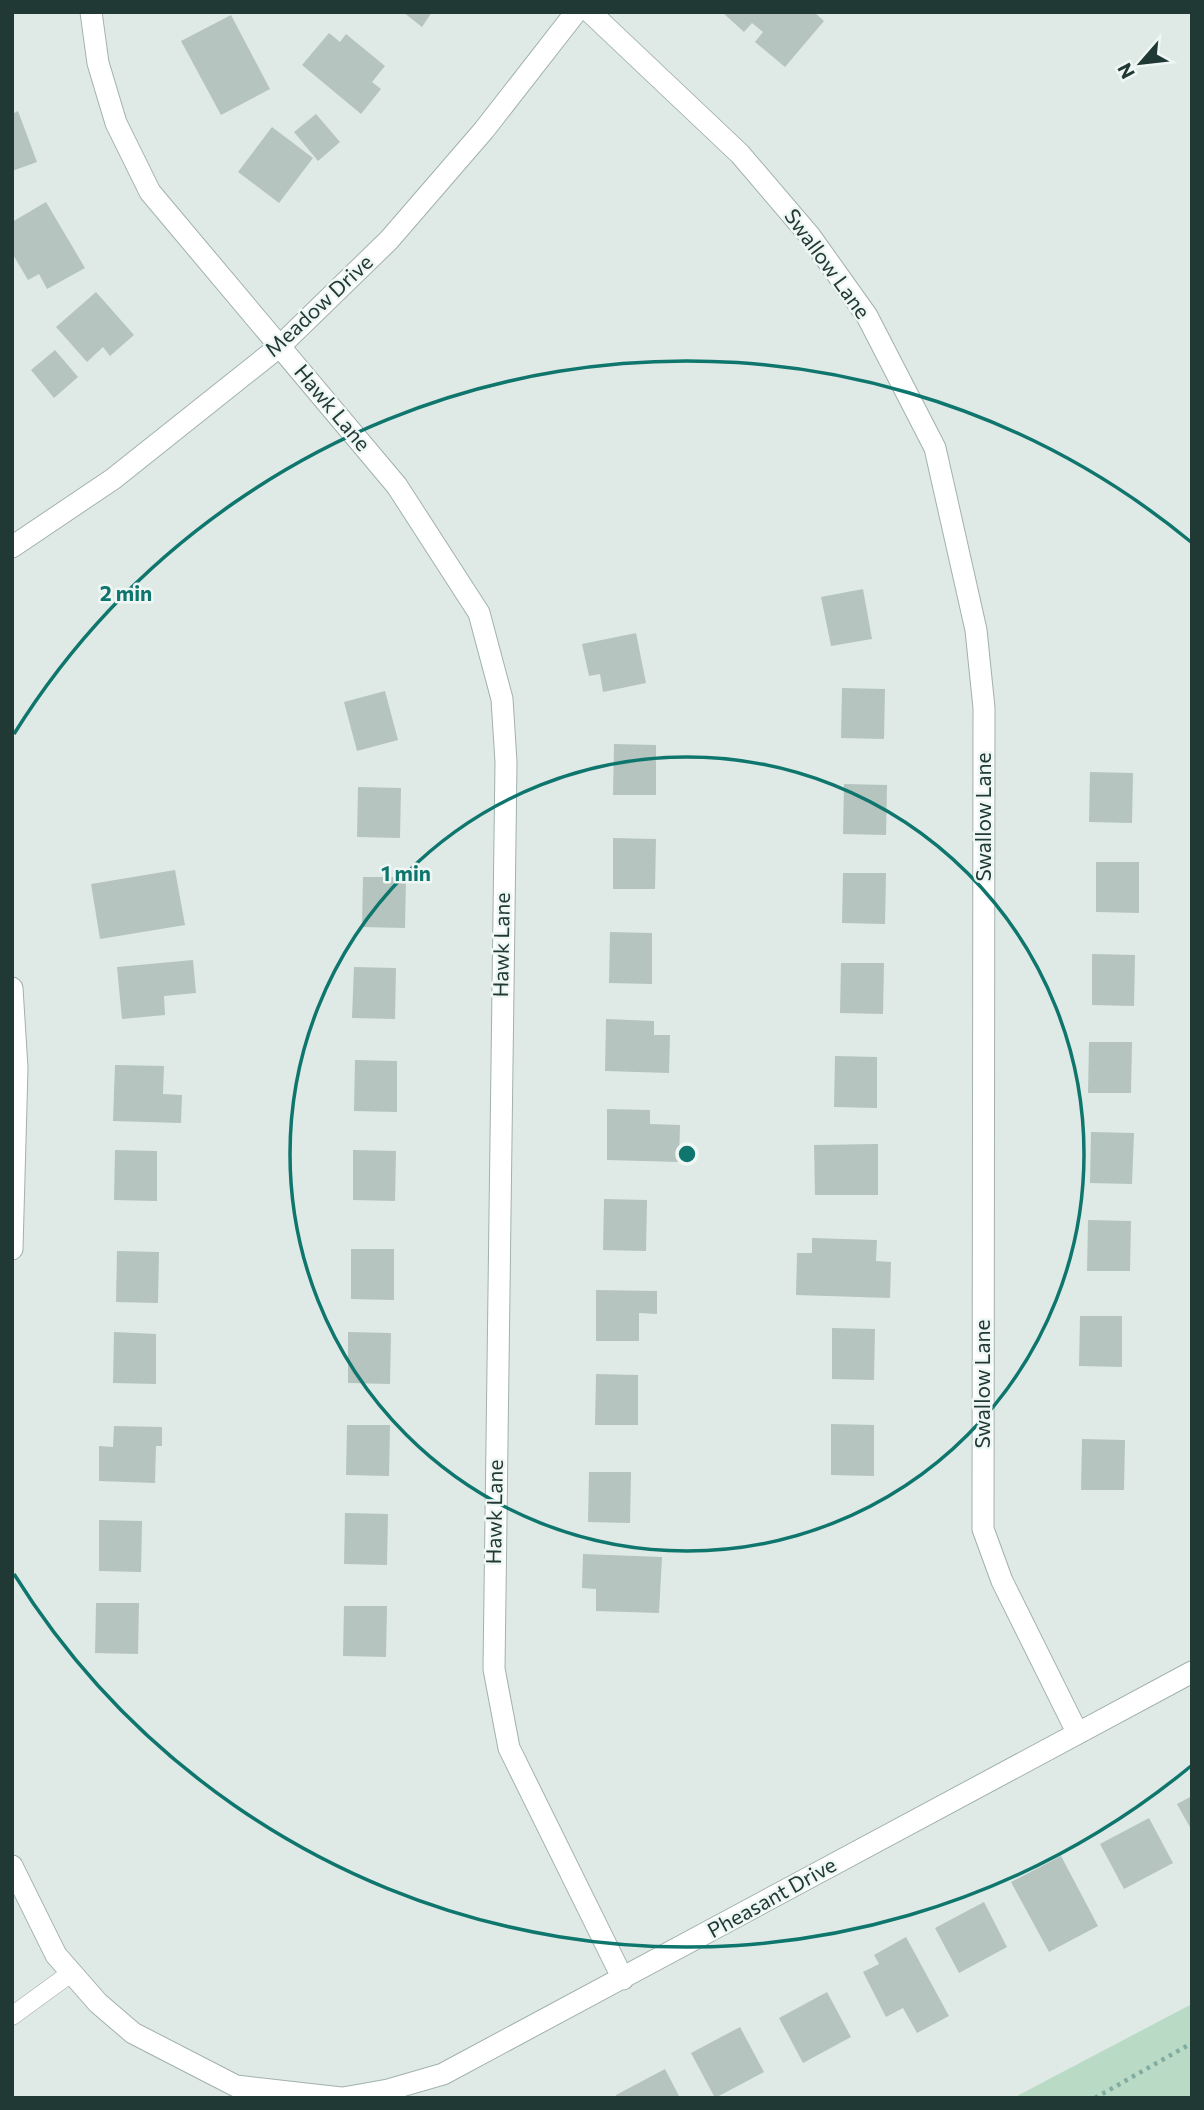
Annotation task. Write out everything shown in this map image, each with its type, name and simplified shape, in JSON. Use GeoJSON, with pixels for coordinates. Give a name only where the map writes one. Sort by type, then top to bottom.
{"type":"FeatureCollection","features":[{"type":"Feature","properties":{"kind":"street","name":"Hawk Lane"},"geometry":{"type":"LineString","coordinates":[[91,12],[98,63],[116,123],[150,192],[397,486],[479,613],[502,699],[506,762],[494,1670],[509,1748],[623,1979]]}},
{"type":"Feature","properties":{"kind":"street","name":"Meadow Drive"},"geometry":{"type":"LineString","coordinates":[[12,547],[113,479],[280,346],[389,240],[484,130],[576,12]]}},
{"type":"Feature","properties":{"kind":"street","name":"Swallow Lane"},"geometry":{"type":"LineString","coordinates":[[590,12],[740,154],[810,236],[867,316],[935,448],[976,630],[984,708],[983,1530],[1002,1581],[1077,1732]]}},
{"type":"Feature","properties":{"kind":"street"},"geometry":{"type":"LineString","coordinates":[[12,988],[18,1068],[12,1249]]}},
{"type":"Feature","properties":{"kind":"street","name":"Pheasant Drive"},"geometry":{"type":"LineString","coordinates":[[12,1866],[56,1955],[98,2003],[133,2033],[236,2086],[342,2098],[387,2090],[443,2074],[1192,1672]]}},
{"type":"Feature","properties":{"kind":"lane"},"geometry":{"type":"LineString","coordinates":[[12,2016],[71,1973]]}},
{"type":"Feature","properties":{"kind":"path"},"geometry":{"type":"LineString","coordinates":[[1095,2098],[1192,2043]]}},
{"type":"Feature","properties":{"kind":"green space"},"geometry":{"type":"Polygon","coordinates":[[[1192,2004],[1192,2098],[1013,2098],[1192,2004]]]}},
{"type":"Feature","properties":{"kind":"building"},"geometry":{"type":"Polygon","coordinates":[[[403,12],[432,12],[422,27],[403,12]]]}},
{"type":"Feature","properties":{"kind":"building"},"geometry":{"type":"Polygon","coordinates":[[[722,12],[814,12],[824,21],[785,67],[755,42],[763,32],[752,23],[744,32],[722,12]]]}},
{"type":"Feature","properties":{"kind":"building"},"geometry":{"type":"Polygon","coordinates":[[[231,15],[270,89],[221,115],[181,41],[231,15]]]}},
{"type":"Feature","properties":{"kind":"building"},"geometry":{"type":"Polygon","coordinates":[[[329,33],[340,42],[346,34],[385,66],[372,82],[381,89],[361,114],[302,65],[329,33]]]}},
{"type":"Feature","properties":{"kind":"building"},"geometry":{"type":"Polygon","coordinates":[[[18,111],[37,162],[12,171],[12,114],[18,111]]]}},
{"type":"Feature","properties":{"kind":"building"},"geometry":{"type":"Polygon","coordinates":[[[316,114],[340,142],[318,161],[294,132],[316,114]]]}},
{"type":"Feature","properties":{"kind":"building"},"geometry":{"type":"Polygon","coordinates":[[[272,127],[313,158],[279,203],[238,172],[272,127]]]}},
{"type":"Feature","properties":{"kind":"building"},"geometry":{"type":"Polygon","coordinates":[[[46,202],[85,268],[47,289],[39,274],[28,280],[12,253],[12,222],[46,202]]]}},
{"type":"Feature","properties":{"kind":"building"},"geometry":{"type":"Polygon","coordinates":[[[96,292],[134,335],[110,356],[103,347],[87,362],[56,327],[96,292]]]}},
{"type":"Feature","properties":{"kind":"building"},"geometry":{"type":"Polygon","coordinates":[[[55,350],[78,377],[54,398],[31,370],[55,350]]]}},
{"type":"Feature","properties":{"kind":"building"},"geometry":{"type":"Polygon","coordinates":[[[863,589],[872,639],[831,646],[821,597],[863,589]]]}},
{"type":"Feature","properties":{"kind":"building"},"geometry":{"type":"Polygon","coordinates":[[[636,633],[646,683],[603,692],[600,674],[589,676],[582,644],[636,633]]]}},
{"type":"Feature","properties":{"kind":"building"},"geometry":{"type":"Polygon","coordinates":[[[842,688],[885,689],[884,739],[841,738],[842,688]]]}},
{"type":"Feature","properties":{"kind":"building"},"geometry":{"type":"Polygon","coordinates":[[[385,691],[398,740],[357,751],[344,702],[385,691]]]}},
{"type":"Feature","properties":{"kind":"building"},"geometry":{"type":"Polygon","coordinates":[[[614,744],[656,745],[656,795],[613,795],[614,744]]]}},
{"type":"Feature","properties":{"kind":"building"},"geometry":{"type":"Polygon","coordinates":[[[1090,772],[1133,773],[1132,823],[1089,822],[1090,772]]]}},
{"type":"Feature","properties":{"kind":"building"},"geometry":{"type":"Polygon","coordinates":[[[844,784],[887,785],[886,835],[843,834],[844,784]]]}},
{"type":"Feature","properties":{"kind":"building"},"geometry":{"type":"Polygon","coordinates":[[[358,787],[401,788],[400,838],[357,837],[358,787]]]}},
{"type":"Feature","properties":{"kind":"building"},"geometry":{"type":"Polygon","coordinates":[[[613,838],[656,839],[655,889],[613,889],[613,838]]]}},
{"type":"Feature","properties":{"kind":"building"},"geometry":{"type":"Polygon","coordinates":[[[1096,862],[1139,862],[1139,913],[1096,912],[1096,862]]]}},
{"type":"Feature","properties":{"kind":"building"},"geometry":{"type":"Polygon","coordinates":[[[175,870],[185,925],[100,939],[91,884],[175,870]]]}},
{"type":"Feature","properties":{"kind":"building"},"geometry":{"type":"Polygon","coordinates":[[[843,873],[886,873],[885,924],[842,923],[843,873]]]}},
{"type":"Feature","properties":{"kind":"building"},"geometry":{"type":"Polygon","coordinates":[[[363,877],[406,877],[405,928],[362,927],[363,877]]]}},
{"type":"Feature","properties":{"kind":"building"},"geometry":{"type":"Polygon","coordinates":[[[610,932],[652,933],[652,984],[609,983],[610,932]]]}},
{"type":"Feature","properties":{"kind":"building"},"geometry":{"type":"Polygon","coordinates":[[[1092,954],[1135,955],[1134,1006],[1092,1005],[1092,954]]]}},
{"type":"Feature","properties":{"kind":"building"},"geometry":{"type":"Polygon","coordinates":[[[193,960],[196,993],[164,996],[165,1015],[122,1019],[117,967],[193,960]]]}},
{"type":"Feature","properties":{"kind":"building"},"geometry":{"type":"Polygon","coordinates":[[[841,963],[884,963],[883,1014],[840,1013],[841,963]]]}},
{"type":"Feature","properties":{"kind":"building"},"geometry":{"type":"Polygon","coordinates":[[[354,967],[396,968],[395,1019],[352,1018],[354,967]]]}},
{"type":"Feature","properties":{"kind":"building"},"geometry":{"type":"Polygon","coordinates":[[[606,1019],[654,1021],[654,1035],[670,1035],[669,1073],[605,1071],[606,1019]]]}},
{"type":"Feature","properties":{"kind":"building"},"geometry":{"type":"Polygon","coordinates":[[[1089,1042],[1132,1042],[1131,1093],[1088,1093],[1089,1042]]]}},
{"type":"Feature","properties":{"kind":"building"},"geometry":{"type":"Polygon","coordinates":[[[835,1056],[877,1057],[877,1108],[834,1107],[835,1056]]]}},
{"type":"Feature","properties":{"kind":"building"},"geometry":{"type":"Polygon","coordinates":[[[355,1060],[397,1061],[397,1112],[354,1111],[355,1060]]]}},
{"type":"Feature","properties":{"kind":"building"},"geometry":{"type":"Polygon","coordinates":[[[115,1065],[164,1066],[163,1094],[182,1095],[181,1123],[113,1121],[115,1065]]]}},
{"type":"Feature","properties":{"kind":"building"},"geometry":{"type":"Polygon","coordinates":[[[607,1109],[650,1110],[650,1124],[680,1125],[679,1162],[607,1160],[607,1109]]]}},
{"type":"Feature","properties":{"kind":"building"},"geometry":{"type":"Polygon","coordinates":[[[1091,1132],[1134,1133],[1132,1184],[1090,1183],[1091,1132]]]}},
{"type":"Feature","properties":{"kind":"building"},"geometry":{"type":"Polygon","coordinates":[[[878,1144],[878,1195],[815,1195],[814,1145],[878,1144]]]}},
{"type":"Feature","properties":{"kind":"building"},"geometry":{"type":"Polygon","coordinates":[[[115,1150],[157,1151],[157,1201],[114,1200],[115,1150]]]}},
{"type":"Feature","properties":{"kind":"building"},"geometry":{"type":"Polygon","coordinates":[[[353,1150],[396,1151],[395,1201],[353,1200],[353,1150]]]}},
{"type":"Feature","properties":{"kind":"building"},"geometry":{"type":"Polygon","coordinates":[[[604,1199],[647,1200],[646,1251],[603,1250],[604,1199]]]}},
{"type":"Feature","properties":{"kind":"building"},"geometry":{"type":"Polygon","coordinates":[[[1088,1220],[1131,1221],[1130,1271],[1087,1271],[1088,1220]]]}},
{"type":"Feature","properties":{"kind":"building"},"geometry":{"type":"Polygon","coordinates":[[[812,1238],[877,1240],[876,1261],[891,1262],[890,1298],[796,1295],[797,1253],[812,1253],[812,1238]]]}},
{"type":"Feature","properties":{"kind":"building"},"geometry":{"type":"Polygon","coordinates":[[[351,1249],[394,1249],[394,1300],[351,1299],[351,1249]]]}},
{"type":"Feature","properties":{"kind":"building"},"geometry":{"type":"Polygon","coordinates":[[[117,1251],[159,1252],[158,1303],[116,1302],[117,1251]]]}},
{"type":"Feature","properties":{"kind":"building"},"geometry":{"type":"Polygon","coordinates":[[[596,1290],[657,1291],[657,1314],[639,1313],[639,1341],[596,1341],[596,1290]]]}},
{"type":"Feature","properties":{"kind":"building"},"geometry":{"type":"Polygon","coordinates":[[[1080,1316],[1122,1316],[1122,1367],[1079,1366],[1080,1316]]]}},
{"type":"Feature","properties":{"kind":"building"},"geometry":{"type":"Polygon","coordinates":[[[832,1328],[875,1329],[874,1380],[832,1379],[832,1328]]]}},
{"type":"Feature","properties":{"kind":"building"},"geometry":{"type":"Polygon","coordinates":[[[114,1332],[156,1334],[156,1384],[113,1383],[114,1332]]]}},
{"type":"Feature","properties":{"kind":"building"},"geometry":{"type":"Polygon","coordinates":[[[348,1332],[391,1333],[390,1384],[348,1383],[348,1332]]]}},
{"type":"Feature","properties":{"kind":"building"},"geometry":{"type":"Polygon","coordinates":[[[596,1374],[638,1375],[638,1425],[595,1425],[596,1374]]]}},
{"type":"Feature","properties":{"kind":"building"},"geometry":{"type":"Polygon","coordinates":[[[831,1424],[874,1425],[874,1476],[831,1475],[831,1424]]]}},
{"type":"Feature","properties":{"kind":"building"},"geometry":{"type":"Polygon","coordinates":[[[347,1425],[390,1425],[389,1476],[346,1475],[347,1425]]]}},
{"type":"Feature","properties":{"kind":"building"},"geometry":{"type":"Polygon","coordinates":[[[114,1426],[162,1427],[162,1446],[156,1446],[155,1483],[99,1481],[99,1446],[113,1447],[114,1426]]]}},
{"type":"Feature","properties":{"kind":"building"},"geometry":{"type":"Polygon","coordinates":[[[1082,1439],[1125,1440],[1124,1490],[1081,1490],[1082,1439]]]}},
{"type":"Feature","properties":{"kind":"building"},"geometry":{"type":"Polygon","coordinates":[[[589,1472],[631,1472],[630,1523],[588,1522],[589,1472]]]}},
{"type":"Feature","properties":{"kind":"building"},"geometry":{"type":"Polygon","coordinates":[[[345,1513],[388,1514],[387,1565],[344,1564],[345,1513]]]}},
{"type":"Feature","properties":{"kind":"building"},"geometry":{"type":"Polygon","coordinates":[[[99,1520],[142,1521],[141,1572],[99,1571],[99,1520]]]}},
{"type":"Feature","properties":{"kind":"building"},"geometry":{"type":"Polygon","coordinates":[[[583,1554],[662,1557],[659,1613],[596,1611],[596,1589],[582,1588],[583,1554]]]}},
{"type":"Feature","properties":{"kind":"building"},"geometry":{"type":"Polygon","coordinates":[[[96,1603],[139,1603],[138,1654],[95,1653],[96,1603]]]}},
{"type":"Feature","properties":{"kind":"building"},"geometry":{"type":"Polygon","coordinates":[[[344,1606],[387,1606],[386,1657],[343,1656],[344,1606]]]}},
{"type":"Feature","properties":{"kind":"building"},"geometry":{"type":"Polygon","coordinates":[[[1192,1796],[1192,1831],[1177,1804],[1192,1796]]]}},
{"type":"Feature","properties":{"kind":"building"},"geometry":{"type":"Polygon","coordinates":[[[1149,1818],[1173,1863],[1124,1889],[1100,1844],[1149,1818]]]}},
{"type":"Feature","properties":{"kind":"building"},"geometry":{"type":"Polygon","coordinates":[[[1061,1856],[1098,1926],[1049,1952],[1011,1882],[1061,1856]]]}},
{"type":"Feature","properties":{"kind":"building"},"geometry":{"type":"Polygon","coordinates":[[[984,1902],[1007,1947],[959,1973],[935,1928],[984,1902]]]}},
{"type":"Feature","properties":{"kind":"building"},"geometry":{"type":"Polygon","coordinates":[[[906,1937],[949,2016],[917,2033],[903,2008],[886,2017],[863,1972],[879,1964],[874,1955],[906,1937]]]}},
{"type":"Feature","properties":{"kind":"building"},"geometry":{"type":"Polygon","coordinates":[[[827,1992],[851,2037],[803,2063],[779,2018],[827,1992]]]}},
{"type":"Feature","properties":{"kind":"building"},"geometry":{"type":"Polygon","coordinates":[[[740,2027],[764,2072],[715,2098],[691,2053],[740,2027]]]}},
{"type":"Feature","properties":{"kind":"building"},"geometry":{"type":"Polygon","coordinates":[[[665,2069],[680,2098],[617,2098],[616,2095],[665,2069]]]}}]}
